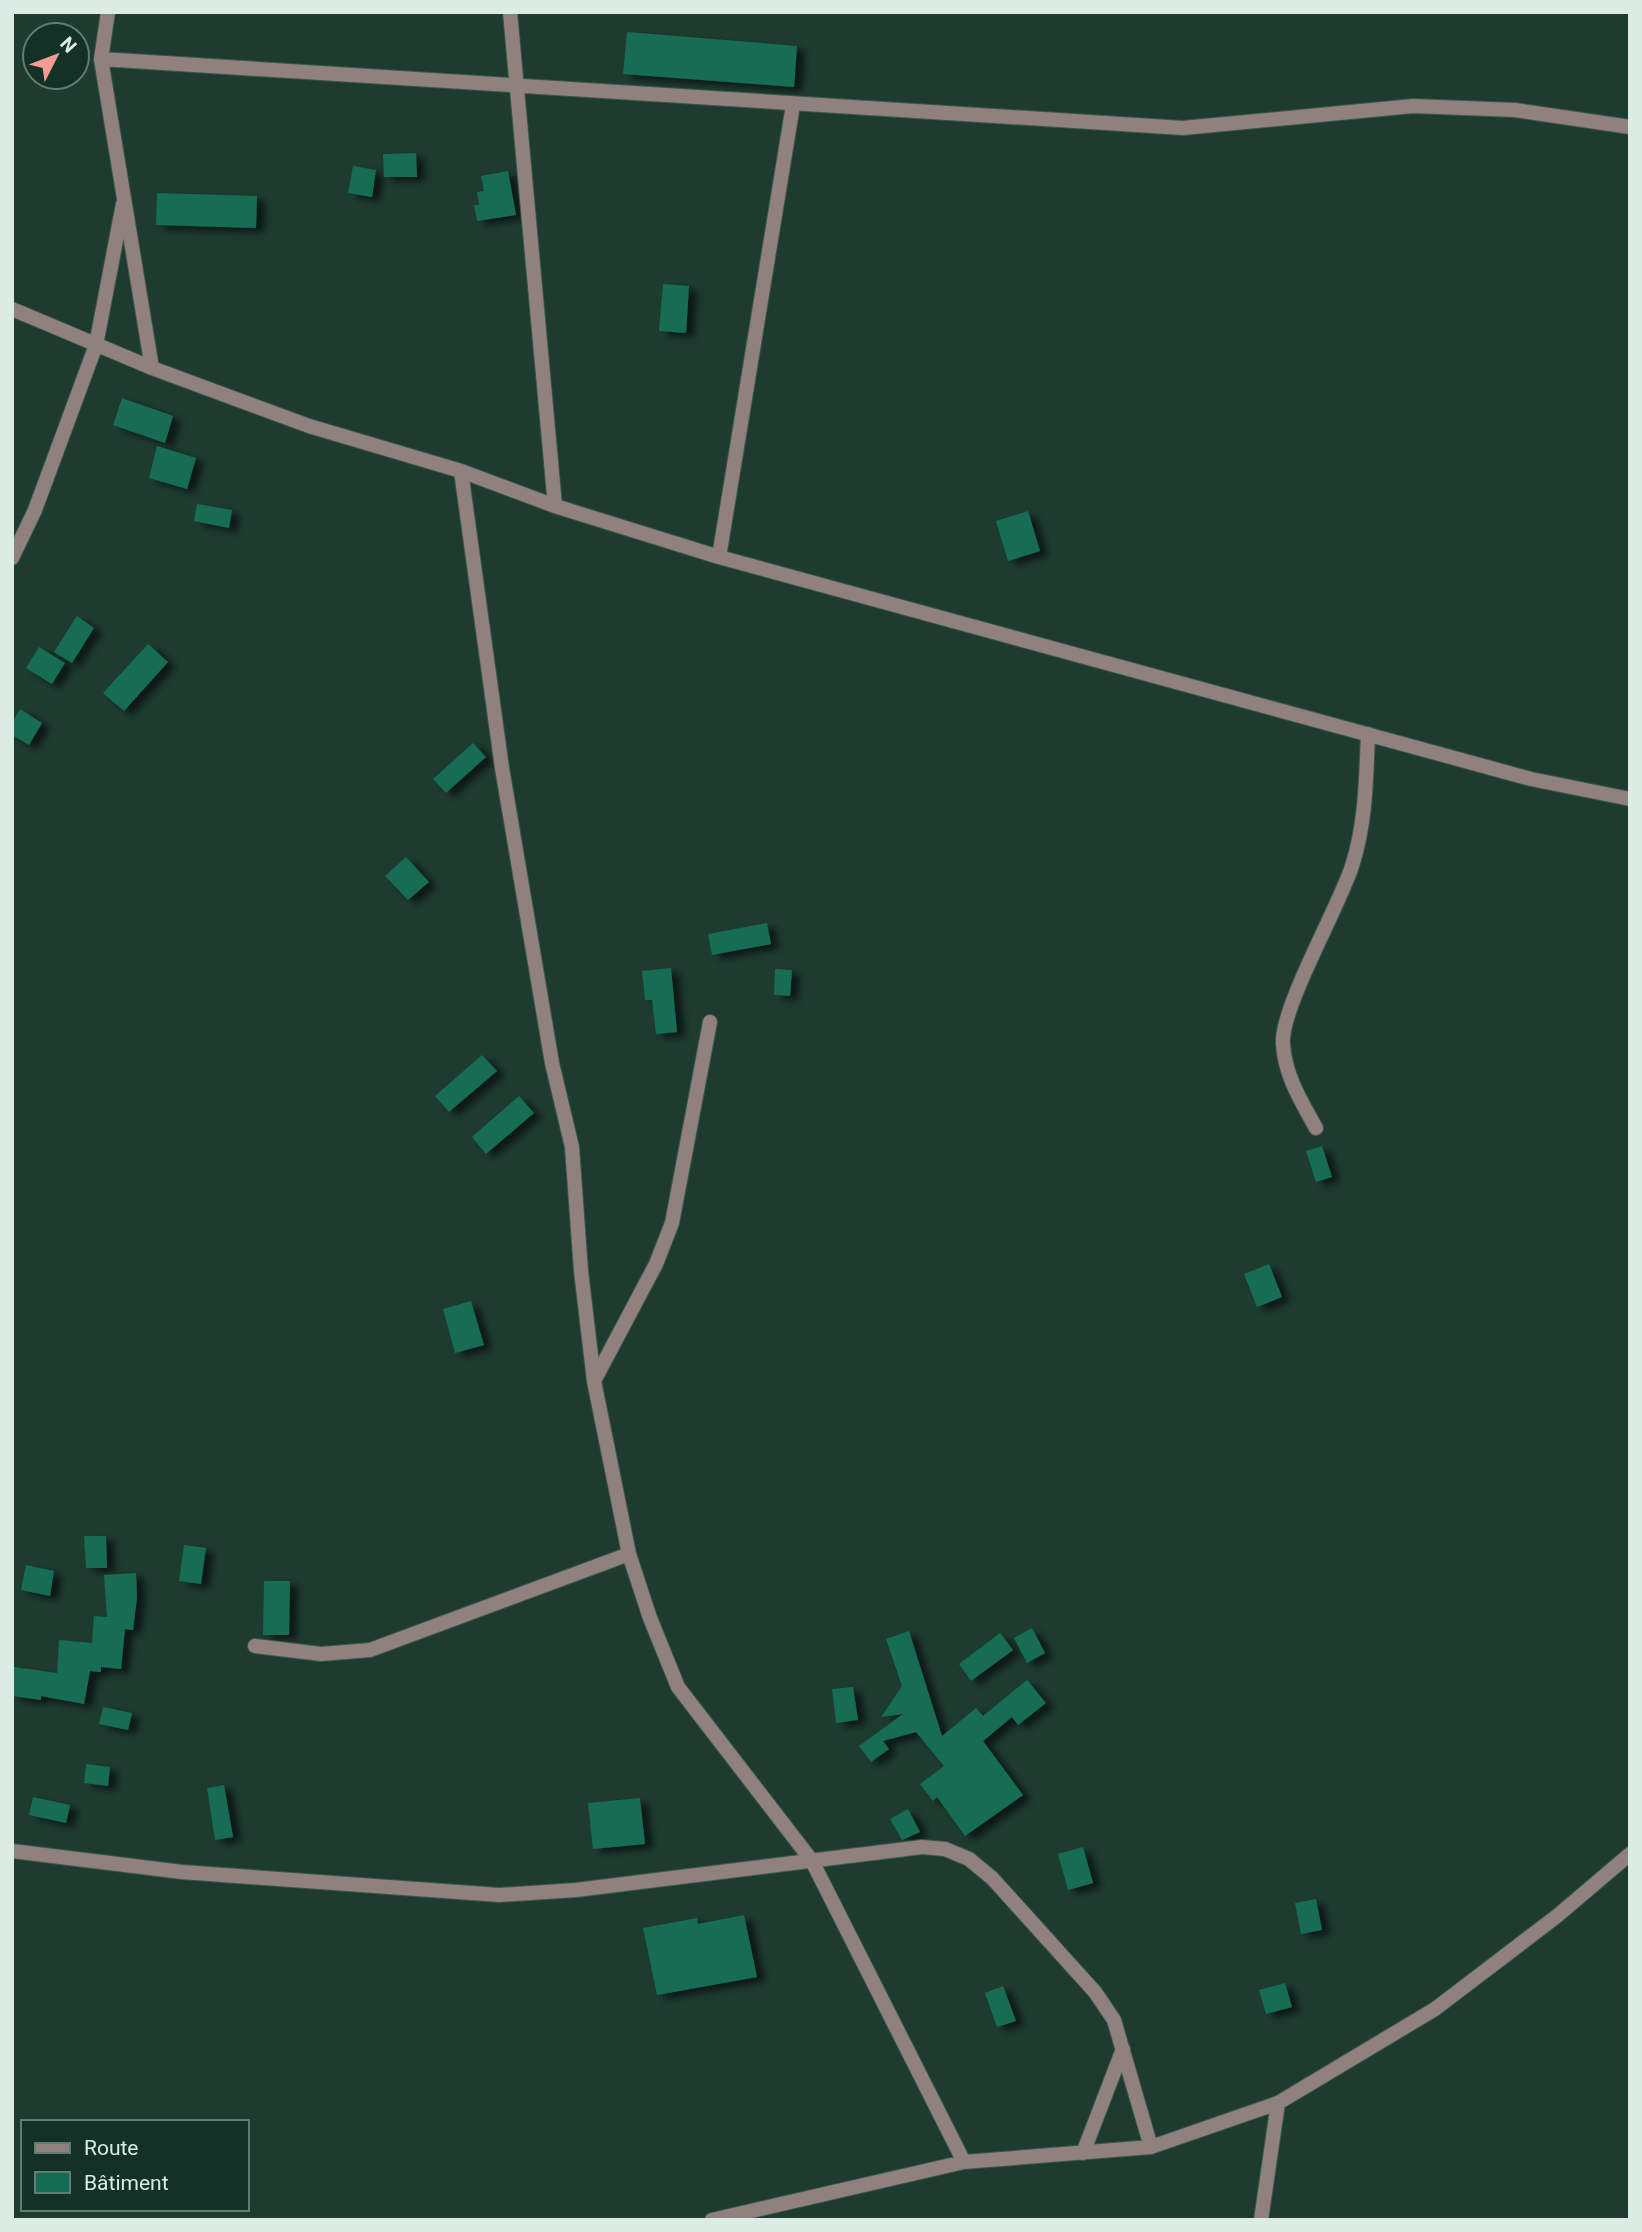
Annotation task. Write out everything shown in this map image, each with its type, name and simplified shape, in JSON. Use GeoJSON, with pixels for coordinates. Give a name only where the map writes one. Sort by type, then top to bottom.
{"type":"FeatureCollection","features":[{"type":"Feature","properties":{"kind":"street"},"geometry":{"type":"LineString","coordinates":[[108,12],[100,59],[152,368]]}},
{"type":"Feature","properties":{"kind":"street"},"geometry":{"type":"LineString","coordinates":[[510,12],[555,506]]}},
{"type":"Feature","properties":{"kind":"street"},"geometry":{"type":"LineString","coordinates":[[100,59],[1183,128],[1413,106],[1515,110],[1630,127]]}},
{"type":"Feature","properties":{"kind":"street"},"geometry":{"type":"LineString","coordinates":[[719,557],[793,104]]}},
{"type":"Feature","properties":{"kind":"street"},"geometry":{"type":"LineString","coordinates":[[12,558],[35,510],[96,345],[123,204]]}},
{"type":"Feature","properties":{"kind":"street"},"geometry":{"type":"LineString","coordinates":[[12,309],[152,368],[309,426],[461,471],[555,506],[719,557],[1531,779],[1630,800]]}},
{"type":"Feature","properties":{"kind":"street"},"geometry":{"type":"LineString","coordinates":[[461,471],[502,768],[552,1063],[572,1147],[581,1271],[594,1381],[629,1554],[650,1618],[678,1687],[812,1861],[964,2162]]}},
{"type":"Feature","properties":{"kind":"street"},"geometry":{"type":"LineString","coordinates":[[1316,1128],[1291,1083],[1282,1042],[1290,1010],[1352,869],[1364,827],[1368,734]]}},
{"type":"Feature","properties":{"kind":"street"},"geometry":{"type":"LineString","coordinates":[[594,1381],[656,1264],[672,1223],[710,1022]]}},
{"type":"Feature","properties":{"kind":"street"},"geometry":{"type":"LineString","coordinates":[[256,1646],[321,1654],[370,1650],[629,1554]]}},
{"type":"Feature","properties":{"kind":"street"},"geometry":{"type":"LineString","coordinates":[[12,1851],[182,1872],[499,1895],[576,1890],[922,1847],[945,1849],[969,1859],[992,1878],[1095,1992],[1114,2020],[1151,2147]]}},
{"type":"Feature","properties":{"kind":"street"},"geometry":{"type":"LineString","coordinates":[[712,2220],[964,2162],[1151,2147],[1278,2103],[1435,2009],[1556,1916],[1630,1854]]}},
{"type":"Feature","properties":{"kind":"street"},"geometry":{"type":"LineString","coordinates":[[1083,2152],[1123,2049]]}},
{"type":"Feature","properties":{"kind":"street"},"geometry":{"type":"LineString","coordinates":[[1261,2220],[1278,2103]]}},
{"type":"Feature","properties":{"kind":"building"},"geometry":{"type":"Polygon","coordinates":[[[627,32],[797,46],[794,87],[623,74],[627,32]]]}},
{"type":"Feature","properties":{"kind":"building"},"geometry":{"type":"Polygon","coordinates":[[[416,153],[417,177],[384,177],[383,154],[416,153]]]}},
{"type":"Feature","properties":{"kind":"building"},"geometry":{"type":"Polygon","coordinates":[[[353,166],[376,170],[372,197],[348,193],[353,166]]]}},
{"type":"Feature","properties":{"kind":"building"},"geometry":{"type":"Polygon","coordinates":[[[508,171],[516,215],[477,221],[474,205],[479,205],[477,192],[484,191],[481,176],[508,171]]]}},
{"type":"Feature","properties":{"kind":"building"},"geometry":{"type":"Polygon","coordinates":[[[157,193],[257,196],[256,228],[156,225],[157,193]]]}},
{"type":"Feature","properties":{"kind":"building"},"geometry":{"type":"Polygon","coordinates":[[[663,284],[689,286],[686,333],[659,331],[663,284]]]}},
{"type":"Feature","properties":{"kind":"building"},"geometry":{"type":"Polygon","coordinates":[[[122,398],[173,416],[165,443],[113,425],[122,398]]]}},
{"type":"Feature","properties":{"kind":"building"},"geometry":{"type":"Polygon","coordinates":[[[157,446],[196,458],[187,489],[149,478],[157,446]]]}},
{"type":"Feature","properties":{"kind":"building"},"geometry":{"type":"Polygon","coordinates":[[[197,504],[232,510],[229,528],[194,521],[197,504]]]}},
{"type":"Feature","properties":{"kind":"building"},"geometry":{"type":"Polygon","coordinates":[[[1028,511],[1040,551],[1008,561],[996,521],[1028,511]]]}},
{"type":"Feature","properties":{"kind":"building"},"geometry":{"type":"Polygon","coordinates":[[[77,616],[94,628],[72,663],[54,652],[77,616]]]}},
{"type":"Feature","properties":{"kind":"building"},"geometry":{"type":"Polygon","coordinates":[[[148,644],[168,662],[124,711],[103,693],[148,644]]]}},
{"type":"Feature","properties":{"kind":"building"},"geometry":{"type":"Polygon","coordinates":[[[39,647],[65,663],[52,684],[26,668],[39,647]]]}},
{"type":"Feature","properties":{"kind":"building"},"geometry":{"type":"Polygon","coordinates":[[[20,709],[42,723],[29,745],[12,735],[12,723],[20,709]]]}},
{"type":"Feature","properties":{"kind":"building"},"geometry":{"type":"Polygon","coordinates":[[[473,743],[486,757],[446,793],[433,779],[473,743]]]}},
{"type":"Feature","properties":{"kind":"building"},"geometry":{"type":"Polygon","coordinates":[[[406,857],[429,882],[408,900],[385,876],[406,857]]]}},
{"type":"Feature","properties":{"kind":"building"},"geometry":{"type":"Polygon","coordinates":[[[767,923],[771,944],[712,955],[708,934],[767,923]]]}},
{"type":"Feature","properties":{"kind":"building"},"geometry":{"type":"Polygon","coordinates":[[[671,968],[677,1032],[656,1034],[652,1000],[645,1000],[642,971],[671,968]]]}},
{"type":"Feature","properties":{"kind":"building"},"geometry":{"type":"Polygon","coordinates":[[[775,969],[792,970],[790,996],[774,995],[775,969]]]}},
{"type":"Feature","properties":{"kind":"building"},"geometry":{"type":"Polygon","coordinates":[[[482,1055],[497,1071],[449,1112],[435,1096],[482,1055]]]}},
{"type":"Feature","properties":{"kind":"building"},"geometry":{"type":"Polygon","coordinates":[[[519,1096],[534,1113],[486,1154],[472,1137],[519,1096]]]}},
{"type":"Feature","properties":{"kind":"building"},"geometry":{"type":"Polygon","coordinates":[[[1322,1146],[1332,1177],[1316,1182],[1306,1151],[1322,1146]]]}},
{"type":"Feature","properties":{"kind":"building"},"geometry":{"type":"Polygon","coordinates":[[[1269,1264],[1282,1297],[1257,1307],[1244,1274],[1269,1264]]]}},
{"type":"Feature","properties":{"kind":"building"},"geometry":{"type":"Polygon","coordinates":[[[471,1301],[484,1345],[455,1353],[443,1309],[471,1301]]]}},
{"type":"Feature","properties":{"kind":"building"},"geometry":{"type":"Polygon","coordinates":[[[84,1536],[106,1536],[107,1568],[86,1568],[84,1536]]]}},
{"type":"Feature","properties":{"kind":"building"},"geometry":{"type":"Polygon","coordinates":[[[184,1545],[206,1548],[201,1584],[179,1581],[184,1545]]]}},
{"type":"Feature","properties":{"kind":"building"},"geometry":{"type":"Polygon","coordinates":[[[26,1565],[54,1571],[50,1596],[21,1590],[26,1565]]]}},
{"type":"Feature","properties":{"kind":"building"},"geometry":{"type":"Polygon","coordinates":[[[136,1573],[137,1597],[133,1630],[125,1629],[121,1669],[101,1667],[101,1672],[90,1671],[84,1704],[41,1696],[41,1700],[12,1696],[14,1667],[57,1673],[59,1640],[92,1643],[94,1616],[107,1617],[104,1575],[136,1573]]]}},
{"type":"Feature","properties":{"kind":"building"},"geometry":{"type":"Polygon","coordinates":[[[264,1581],[290,1581],[289,1635],[263,1635],[264,1581]]]}},
{"type":"Feature","properties":{"kind":"building"},"geometry":{"type":"Polygon","coordinates":[[[1032,1628],[1045,1653],[1027,1663],[1014,1638],[1032,1628]]]}},
{"type":"Feature","properties":{"kind":"building"},"geometry":{"type":"Polygon","coordinates":[[[909,1631],[942,1736],[976,1708],[983,1716],[1027,1680],[1046,1703],[1018,1725],[1012,1717],[983,1741],[1023,1795],[965,1836],[937,1797],[933,1801],[920,1784],[944,1766],[916,1732],[883,1741],[889,1749],[871,1762],[859,1746],[903,1714],[881,1717],[902,1686],[886,1639],[909,1631]]]}},
{"type":"Feature","properties":{"kind":"building"},"geometry":{"type":"Polygon","coordinates":[[[1000,1633],[1013,1650],[971,1681],[959,1664],[1000,1633]]]}},
{"type":"Feature","properties":{"kind":"building"},"geometry":{"type":"Polygon","coordinates":[[[853,1687],[858,1720],[836,1723],[832,1689],[853,1687]]]}},
{"type":"Feature","properties":{"kind":"building"},"geometry":{"type":"Polygon","coordinates":[[[103,1707],[132,1713],[128,1730],[99,1724],[103,1707]]]}},
{"type":"Feature","properties":{"kind":"building"},"geometry":{"type":"Polygon","coordinates":[[[86,1764],[110,1767],[108,1786],[84,1783],[86,1764]]]}},
{"type":"Feature","properties":{"kind":"building"},"geometry":{"type":"Polygon","coordinates":[[[224,1785],[233,1837],[215,1840],[207,1788],[224,1785]]]}},
{"type":"Feature","properties":{"kind":"building"},"geometry":{"type":"Polygon","coordinates":[[[33,1797],[70,1805],[66,1823],[29,1815],[33,1797]]]}},
{"type":"Feature","properties":{"kind":"building"},"geometry":{"type":"Polygon","coordinates":[[[640,1798],[645,1844],[593,1849],[588,1803],[640,1798]]]}},
{"type":"Feature","properties":{"kind":"building"},"geometry":{"type":"Polygon","coordinates":[[[908,1809],[920,1832],[902,1840],[890,1819],[908,1809]]]}},
{"type":"Feature","properties":{"kind":"building"},"geometry":{"type":"Polygon","coordinates":[[[1083,1847],[1093,1883],[1068,1890],[1058,1854],[1083,1847]]]}},
{"type":"Feature","properties":{"kind":"building"},"geometry":{"type":"Polygon","coordinates":[[[1316,1899],[1322,1930],[1301,1934],[1295,1903],[1316,1899]]]}},
{"type":"Feature","properties":{"kind":"building"},"geometry":{"type":"Polygon","coordinates":[[[744,1915],[757,1977],[657,1995],[643,1928],[697,1918],[698,1924],[744,1915]]]}},
{"type":"Feature","properties":{"kind":"building"},"geometry":{"type":"Polygon","coordinates":[[[1285,1983],[1292,2007],[1266,2014],[1259,1990],[1285,1983]]]}},
{"type":"Feature","properties":{"kind":"building"},"geometry":{"type":"Polygon","coordinates":[[[1003,1986],[1016,2021],[997,2027],[985,1993],[1003,1986]]]}}]}
